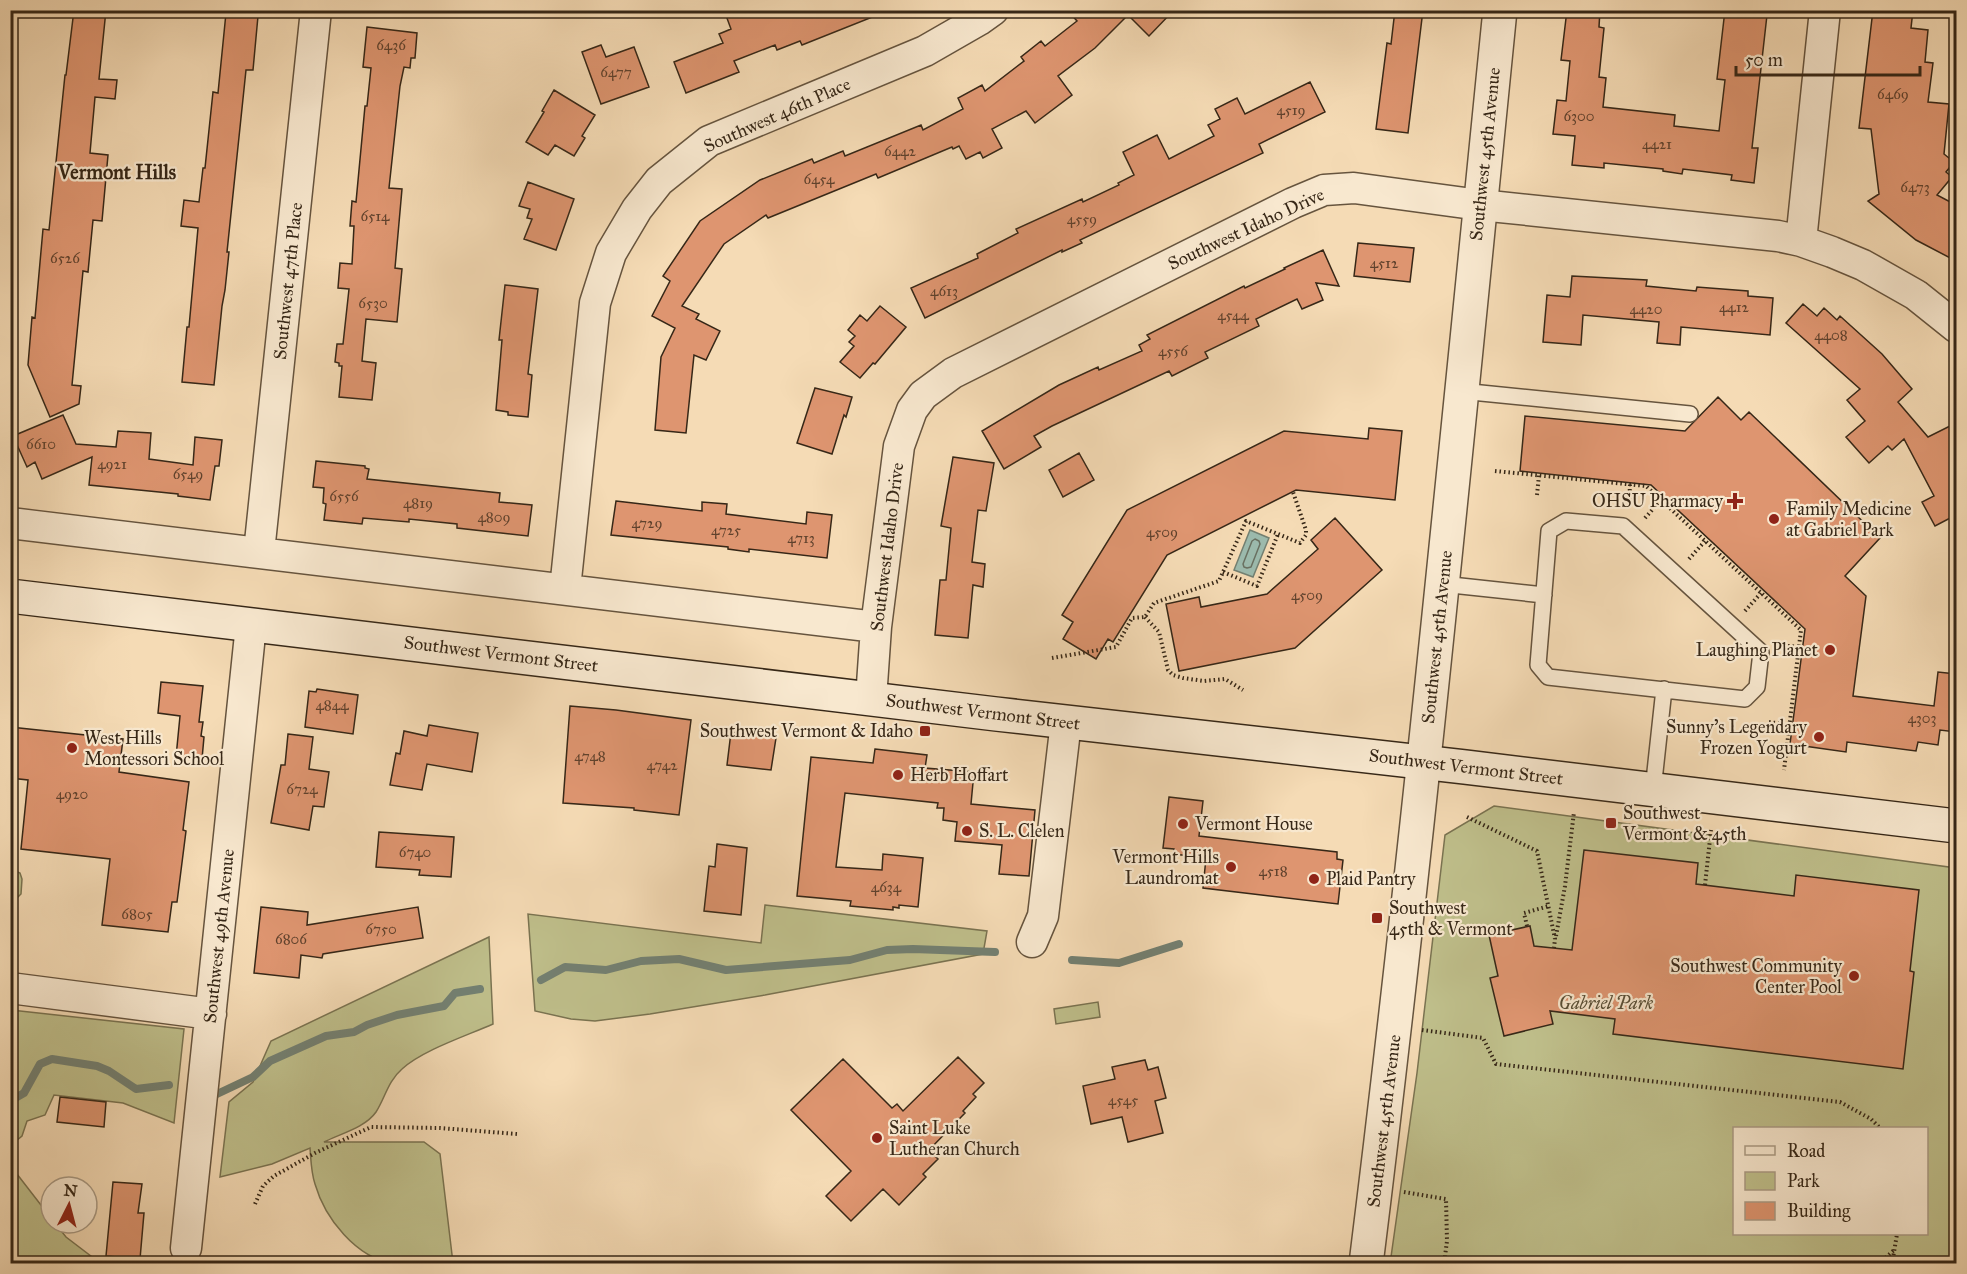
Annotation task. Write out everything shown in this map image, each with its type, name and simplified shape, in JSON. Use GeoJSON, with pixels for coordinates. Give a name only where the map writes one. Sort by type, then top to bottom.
{"type":"FeatureCollection","features":[{"type":"Feature","properties":{"kind":"main road","name":"Southwest 45th Avenue"},"geometry":{"type":"LineString","coordinates":[[1366,1263],[1424,762],[1500,10]]}},
{"type":"Feature","properties":{"kind":"main road","name":"Southwest Vermont Street"},"geometry":{"type":"LineString","coordinates":[[10,596],[1956,826]]}},
{"type":"Feature","properties":{"kind":"street","name":"Southwest 47th Place"},"geometry":{"type":"LineString","coordinates":[[259,552],[316,10]]}},
{"type":"Feature","properties":{"kind":"street","name":"Southwest 46th Place"},"geometry":{"type":"LineString","coordinates":[[565,589],[595,303],[611,253],[637,209],[659,182],[709,141],[925,51],[993,10]]}},
{"type":"Feature","properties":{"kind":"street"},"geometry":{"type":"LineString","coordinates":[[1801,241],[1825,10]]}},
{"type":"Feature","properties":{"kind":"street","name":"Southwest Idaho Drive"},"geometry":{"type":"LineString","coordinates":[[871,699],[876,627],[899,446],[912,410],[923,395],[953,373],[1282,208],[1324,190],[1354,188],[1480,205],[1748,232],[1801,241],[1833,252],[1889,279],[1916,296],[1956,327]]}},
{"type":"Feature","properties":{"kind":"street"},"geometry":{"type":"LineString","coordinates":[[10,523],[876,627]]}},
{"type":"Feature","properties":{"kind":"street","name":"Southwest 49th Avenue"},"geometry":{"type":"LineString","coordinates":[[186,1248],[251,625]]}},
{"type":"Feature","properties":{"kind":"street"},"geometry":{"type":"LineString","coordinates":[[1032,942],[1043,916],[1066,722]]}},
{"type":"Feature","properties":{"kind":"street"},"geometry":{"type":"LineString","coordinates":[[10,988],[211,1014]]}},
{"type":"Feature","properties":{"kind":"lane"},"geometry":{"type":"LineString","coordinates":[[1461,391],[1690,414]]}},
{"type":"Feature","properties":{"kind":"lane"},"geometry":{"type":"LineString","coordinates":[[1566,521],[1623,526],[1761,652],[1757,687],[1745,699],[1548,677],[1538,665],[1544,595],[1549,531],[1566,521]]}},
{"type":"Feature","properties":{"kind":"lane"},"geometry":{"type":"LineString","coordinates":[[1442,584],[1544,595]]}},
{"type":"Feature","properties":{"kind":"lane"},"geometry":{"type":"LineString","coordinates":[[1653,790],[1664,689]]}},
{"type":"Feature","properties":{"kind":"path"},"geometry":{"type":"LineString","coordinates":[[1495,471],[1646,486],[1801,630],[1784,770]]}},
{"type":"Feature","properties":{"kind":"path"},"geometry":{"type":"LineString","coordinates":[[1537,495],[1539,475]]}},
{"type":"Feature","properties":{"kind":"path"},"geometry":{"type":"LineString","coordinates":[[1629,504],[1630,484]]}},
{"type":"Feature","properties":{"kind":"path"},"geometry":{"type":"LineString","coordinates":[[1052,658],[1116,647],[1132,618],[1144,617],[1154,603],[1219,581],[1246,521],[1300,543],[1306,535],[1293,492]]}},
{"type":"Feature","properties":{"kind":"path"},"geometry":{"type":"LineString","coordinates":[[1646,518],[1661,500]]}},
{"type":"Feature","properties":{"kind":"path"},"geometry":{"type":"LineString","coordinates":[[1223,572],[1257,586],[1278,534]]}},
{"type":"Feature","properties":{"kind":"path"},"geometry":{"type":"LineString","coordinates":[[1689,559],[1705,541]]}},
{"type":"Feature","properties":{"kind":"path"},"geometry":{"type":"LineString","coordinates":[[1745,611],[1761,593]]}},
{"type":"Feature","properties":{"kind":"path"},"geometry":{"type":"LineString","coordinates":[[1144,617],[1159,632],[1168,670],[1173,675],[1204,681],[1225,679],[1243,690]]}},
{"type":"Feature","properties":{"kind":"path"},"geometry":{"type":"LineString","coordinates":[[1777,645],[1799,647]]}},
{"type":"Feature","properties":{"kind":"path"},"geometry":{"type":"LineString","coordinates":[[1769,722],[1790,725]]}},
{"type":"Feature","properties":{"kind":"path"},"geometry":{"type":"LineString","coordinates":[[1554,948],[1565,886],[1574,812]]}},
{"type":"Feature","properties":{"kind":"path"},"geometry":{"type":"LineString","coordinates":[[1467,817],[1537,851],[1555,939]]}},
{"type":"Feature","properties":{"kind":"path"},"geometry":{"type":"LineString","coordinates":[[1705,885],[1711,830]]}},
{"type":"Feature","properties":{"kind":"path"},"geometry":{"type":"LineString","coordinates":[[1527,926],[1524,913],[1549,906]]}},
{"type":"Feature","properties":{"kind":"path"},"geometry":{"type":"LineString","coordinates":[[1395,1026],[1483,1038],[1496,1064],[1840,1102],[1871,1119],[1879,1127]]}},
{"type":"Feature","properties":{"kind":"path"},"geometry":{"type":"LineString","coordinates":[[255,1204],[263,1186],[274,1176],[315,1153],[371,1127],[440,1128],[517,1134]]}},
{"type":"Feature","properties":{"kind":"path"},"geometry":{"type":"LineString","coordinates":[[1376,1187],[1446,1199],[1447,1241],[1444,1263]]}},
{"type":"Feature","properties":{"kind":"path"},"geometry":{"type":"LineString","coordinates":[[1892,1263],[1897,1235]]}},
{"type":"Feature","properties":{"kind":"path"},"geometry":{"type":"LineString","coordinates":[[1879,1263],[1894,1250]]}},
{"type":"Feature","properties":{"kind":"green space","name":"Gabriel Park"},"geometry":{"type":"Polygon","coordinates":[[[1494,806],[1956,868],[1956,1263],[1390,1264],[1417,1073],[1445,835],[1494,806]]]}},
{"type":"Feature","properties":{"kind":"green space"},"geometry":{"type":"Polygon","coordinates":[[[11,869],[20,873],[22,879],[21,894],[14,901],[11,901],[11,869]]]}},
{"type":"Feature","properties":{"kind":"green space"},"geometry":{"type":"Polygon","coordinates":[[[765,905],[987,931],[983,954],[765,995],[595,1021],[571,1019],[535,1011],[528,914],[761,943],[765,905]]]}},
{"type":"Feature","properties":{"kind":"green space"},"geometry":{"type":"Polygon","coordinates":[[[489,937],[493,1024],[411,1062],[393,1079],[371,1118],[324,1142],[424,1142],[440,1154],[453,1263],[393,1264],[379,1260],[355,1245],[334,1223],[326,1210],[315,1184],[310,1148],[272,1164],[220,1177],[229,1102],[253,1082],[271,1041],[489,937]]]}},
{"type":"Feature","properties":{"kind":"green space"},"geometry":{"type":"Polygon","coordinates":[[[1098,1002],[1100,1017],[1056,1024],[1054,1009],[1098,1002]]]}},
{"type":"Feature","properties":{"kind":"green space"},"geometry":{"type":"Polygon","coordinates":[[[11,1010],[184,1029],[174,1123],[123,1103],[54,1095],[45,1115],[27,1121],[22,1136],[11,1145],[11,1010]]]}},
{"type":"Feature","properties":{"kind":"green space"},"geometry":{"type":"Polygon","coordinates":[[[10,1165],[39,1202],[39,1235],[64,1235],[100,1263],[11,1263],[10,1165]]]}},
{"type":"Feature","properties":{"kind":"water"},"geometry":{"type":"Polygon","coordinates":[[[1250,530],[1269,538],[1253,577],[1234,570],[1250,530]]]}},
{"type":"Feature","properties":{"kind":"building"},"geometry":{"type":"Polygon","coordinates":[[[74,10],[106,10],[99,79],[117,80],[115,99],[95,97],[90,153],[108,155],[102,221],[93,220],[88,272],[83,271],[72,385],[81,386],[79,404],[50,417],[28,365],[32,317],[35,318],[43,229],[49,230],[74,10]]]}},
{"type":"Feature","properties":{"kind":"building"},"geometry":{"type":"Polygon","coordinates":[[[724,10],[885,10],[885,12],[802,45],[800,41],[777,50],[775,45],[734,61],[739,72],[686,93],[674,62],[723,43],[719,34],[731,29],[724,10]]]}},
{"type":"Feature","properties":{"kind":"building"},"geometry":{"type":"Polygon","coordinates":[[[1067,10],[1174,10],[1149,36],[1128,15],[1095,48],[1058,76],[1072,95],[1035,123],[1026,111],[992,129],[1002,148],[983,158],[980,152],[966,159],[959,146],[953,149],[952,147],[878,178],[876,174],[768,218],[766,215],[724,244],[682,306],[699,314],[696,319],[720,331],[706,360],[694,355],[686,433],[655,430],[661,357],[675,328],[652,316],[670,281],[663,276],[700,221],[760,180],[812,159],[814,163],[843,151],[845,156],[921,125],[923,130],[963,109],[958,98],[982,85],[985,91],[1024,61],[1021,57],[1041,41],[1045,46],[1077,21],[1067,10]]]}},
{"type":"Feature","properties":{"kind":"building"},"geometry":{"type":"Polygon","coordinates":[[[1395,10],[1423,10],[1408,133],[1376,129],[1387,43],[1391,44],[1395,10]]]}},
{"type":"Feature","properties":{"kind":"building"},"geometry":{"type":"Polygon","coordinates":[[[1567,10],[1600,10],[1599,27],[1604,28],[1599,77],[1606,78],[1603,107],[1675,115],[1674,126],[1719,131],[1725,80],[1717,79],[1725,10],[1767,15],[1752,148],[1758,148],[1754,183],[1731,180],[1732,175],[1683,169],[1682,174],[1663,171],[1663,169],[1604,163],[1604,168],[1572,165],[1575,136],[1553,134],[1557,100],[1566,101],[1570,61],[1561,60],[1567,10]]]}},
{"type":"Feature","properties":{"kind":"building"},"geometry":{"type":"Polygon","coordinates":[[[1873,10],[1913,10],[1911,28],[1928,30],[1925,62],[1933,63],[1928,102],[1949,104],[1944,154],[1954,162],[1946,172],[1952,177],[1937,195],[1956,205],[1956,261],[1916,240],[1868,201],[1879,194],[1871,129],[1859,128],[1873,10]]]}},
{"type":"Feature","properties":{"kind":"building"},"geometry":{"type":"Polygon","coordinates":[[[226,13],[258,16],[253,70],[246,70],[214,385],[182,382],[198,228],[181,226],[184,200],[199,202],[213,92],[218,93],[226,13]]]}},
{"type":"Feature","properties":{"kind":"building"},"geometry":{"type":"Polygon","coordinates":[[[367,27],[417,33],[415,58],[411,58],[410,68],[404,67],[400,86],[389,188],[402,189],[395,268],[402,269],[397,322],[366,319],[362,361],[376,363],[372,400],[339,397],[342,366],[335,362],[337,344],[343,344],[349,289],[338,288],[340,263],[352,264],[354,226],[350,226],[352,201],[356,202],[371,68],[363,67],[367,27]]]}},
{"type":"Feature","properties":{"kind":"building"},"geometry":{"type":"Polygon","coordinates":[[[601,45],[606,57],[634,47],[649,87],[601,104],[582,52],[601,45]]]}},
{"type":"Feature","properties":{"kind":"building"},"geometry":{"type":"Polygon","coordinates":[[[1310,82],[1325,112],[1259,144],[1263,153],[1080,240],[1082,243],[1062,252],[1062,250],[925,318],[911,288],[978,258],[977,254],[1018,233],[1016,229],[1119,185],[1118,183],[1134,175],[1123,152],[1157,135],[1169,159],[1214,136],[1208,125],[1220,119],[1215,109],[1237,98],[1245,114],[1310,82]]]}},
{"type":"Feature","properties":{"kind":"building"},"geometry":{"type":"Polygon","coordinates":[[[554,90],[595,115],[582,136],[585,138],[574,156],[555,145],[548,155],[526,142],[554,90]]]}},
{"type":"Feature","properties":{"kind":"building"},"geometry":{"type":"Polygon","coordinates":[[[528,182],[574,199],[556,250],[524,239],[532,219],[527,218],[530,209],[519,206],[528,182]]]}},
{"type":"Feature","properties":{"kind":"building"},"geometry":{"type":"Polygon","coordinates":[[[1358,243],[1414,248],[1410,282],[1354,276],[1358,243]]]}},
{"type":"Feature","properties":{"kind":"building"},"geometry":{"type":"Polygon","coordinates":[[[1323,250],[1339,286],[1316,283],[1323,300],[1302,309],[1297,299],[1256,319],[1259,326],[1205,352],[1208,358],[1172,376],[1169,371],[1052,426],[1034,436],[1041,447],[1004,469],[982,431],[1059,385],[1098,367],[1099,370],[1142,351],[1139,345],[1150,339],[1147,335],[1244,286],[1245,288],[1323,250]]]}},
{"type":"Feature","properties":{"kind":"building"},"geometry":{"type":"Polygon","coordinates":[[[1572,276],[1647,280],[1646,286],[1696,291],[1697,287],[1748,291],[1748,296],[1773,298],[1770,335],[1681,327],[1680,345],[1657,343],[1659,322],[1583,315],[1581,345],[1543,342],[1547,295],[1570,297],[1572,276]]]}},
{"type":"Feature","properties":{"kind":"building"},"geometry":{"type":"Polygon","coordinates":[[[505,285],[538,289],[528,374],[532,375],[528,417],[508,415],[508,412],[496,410],[502,340],[499,340],[505,285]]]}},
{"type":"Feature","properties":{"kind":"building"},"geometry":{"type":"Polygon","coordinates":[[[1803,304],[1817,316],[1824,308],[1837,320],[1840,316],[1882,354],[1912,389],[1898,402],[1928,437],[1956,423],[1956,515],[1935,526],[1922,502],[1934,496],[1904,439],[1892,450],[1888,446],[1869,463],[1846,437],[1865,421],[1847,400],[1860,389],[1786,323],[1803,304]]]}},
{"type":"Feature","properties":{"kind":"building"},"geometry":{"type":"Polygon","coordinates":[[[880,306],[906,327],[860,378],[840,362],[854,346],[849,342],[855,336],[848,330],[860,315],[867,321],[880,306]]]}},
{"type":"Feature","properties":{"kind":"building"},"geometry":{"type":"Polygon","coordinates":[[[815,388],[852,397],[832,454],[797,443],[815,388]]]}},
{"type":"Feature","properties":{"kind":"building"},"geometry":{"type":"Polygon","coordinates":[[[1718,397],[1741,420],[1749,412],[1880,538],[1845,576],[1866,596],[1853,696],[1934,706],[1938,672],[1956,674],[1956,732],[1940,730],[1938,745],[1918,742],[1916,751],[1847,742],[1846,752],[1790,744],[1805,629],[1651,485],[1520,471],[1525,416],[1685,431],[1718,397]]]}},
{"type":"Feature","properties":{"kind":"building"},"geometry":{"type":"Polygon","coordinates":[[[63,415],[76,444],[116,447],[118,431],[151,433],[149,459],[193,465],[195,437],[222,440],[219,466],[215,466],[210,500],[178,496],[178,494],[89,485],[92,457],[42,479],[35,462],[27,467],[13,436],[63,415]]]}},
{"type":"Feature","properties":{"kind":"building"},"geometry":{"type":"Polygon","coordinates":[[[1369,428],[1402,431],[1395,500],[1296,490],[1167,555],[1113,642],[1108,639],[1096,659],[1063,639],[1073,622],[1062,615],[1127,510],[1284,431],[1368,439],[1369,428]]]}},
{"type":"Feature","properties":{"kind":"building"},"geometry":{"type":"Polygon","coordinates":[[[1079,453],[1094,480],[1063,497],[1049,470],[1079,453]]]}},
{"type":"Feature","properties":{"kind":"building"},"geometry":{"type":"Polygon","coordinates":[[[953,457],[994,463],[986,511],[978,510],[972,562],[985,564],[983,587],[973,585],[968,638],[935,635],[940,580],[946,580],[951,528],[941,526],[953,457]]]}},
{"type":"Feature","properties":{"kind":"building"},"geometry":{"type":"Polygon","coordinates":[[[316,461],[365,466],[369,469],[367,479],[500,493],[499,502],[532,505],[528,536],[457,528],[457,524],[409,519],[409,522],[363,518],[362,524],[324,520],[326,504],[323,503],[324,488],[313,487],[316,461]]]}},
{"type":"Feature","properties":{"kind":"building"},"geometry":{"type":"Polygon","coordinates":[[[616,501],[702,511],[702,502],[727,504],[726,514],[806,524],[807,512],[832,515],[827,558],[749,549],[749,552],[728,549],[728,547],[611,535],[616,501]]]}},
{"type":"Feature","properties":{"kind":"building"},"geometry":{"type":"Polygon","coordinates":[[[1335,518],[1382,570],[1295,648],[1179,671],[1166,604],[1199,597],[1201,607],[1267,594],[1318,549],[1311,540],[1335,518]]]}},
{"type":"Feature","properties":{"kind":"building"},"geometry":{"type":"Polygon","coordinates":[[[161,682],[203,686],[199,722],[203,722],[202,759],[176,757],[180,716],[158,713],[161,682]]]}},
{"type":"Feature","properties":{"kind":"building"},"geometry":{"type":"Polygon","coordinates":[[[317,689],[358,695],[353,734],[305,727],[309,691],[316,692],[317,689]]]}},
{"type":"Feature","properties":{"kind":"building"},"geometry":{"type":"Polygon","coordinates":[[[570,706],[691,720],[679,815],[634,810],[634,808],[563,803],[570,706]]]}},
{"type":"Feature","properties":{"kind":"building"},"geometry":{"type":"Polygon","coordinates":[[[429,725],[478,733],[472,772],[427,764],[422,790],[390,785],[396,753],[400,754],[404,731],[427,736],[429,725]]]}},
{"type":"Feature","properties":{"kind":"building"},"geometry":{"type":"Polygon","coordinates":[[[10,727],[123,739],[119,772],[189,782],[183,830],[186,831],[177,902],[172,902],[168,932],[102,925],[110,859],[21,849],[28,780],[10,778],[10,727]]]}},
{"type":"Feature","properties":{"kind":"building"},"geometry":{"type":"Polygon","coordinates":[[[731,732],[776,738],[771,770],[727,765],[731,732]]]}},
{"type":"Feature","properties":{"kind":"building"},"geometry":{"type":"Polygon","coordinates":[[[288,734],[313,737],[309,769],[329,772],[324,807],[313,806],[309,830],[271,823],[281,765],[285,765],[288,734]]]}},
{"type":"Feature","properties":{"kind":"building"},"geometry":{"type":"Polygon","coordinates":[[[875,749],[927,755],[925,768],[974,772],[971,804],[1035,810],[1029,876],[999,874],[1002,845],[955,841],[957,822],[943,820],[944,808],[937,808],[938,803],[845,793],[836,867],[882,870],[883,854],[923,858],[918,907],[899,905],[899,908],[893,907],[893,910],[850,906],[851,901],[797,896],[811,757],[873,763],[875,749]]]}},
{"type":"Feature","properties":{"kind":"building"},"geometry":{"type":"Polygon","coordinates":[[[1169,797],[1203,801],[1199,836],[1337,852],[1337,859],[1343,860],[1338,904],[1203,888],[1206,858],[1174,854],[1174,849],[1163,848],[1169,797]]]}},
{"type":"Feature","properties":{"kind":"building"},"geometry":{"type":"Polygon","coordinates":[[[379,832],[454,837],[451,877],[419,875],[420,870],[376,867],[379,832]]]}},
{"type":"Feature","properties":{"kind":"building"},"geometry":{"type":"Polygon","coordinates":[[[717,844],[747,848],[741,915],[704,911],[709,866],[715,867],[717,844]]]}},
{"type":"Feature","properties":{"kind":"building"},"geometry":{"type":"Polygon","coordinates":[[[1584,850],[1698,863],[1696,884],[1794,896],[1796,875],[1919,890],[1910,971],[1914,972],[1903,1069],[1613,1034],[1615,1019],[1550,1011],[1553,1024],[1504,1036],[1490,978],[1498,976],[1489,935],[1530,926],[1534,946],[1572,950],[1584,850]]]}},
{"type":"Feature","properties":{"kind":"building"},"geometry":{"type":"Polygon","coordinates":[[[261,907],[308,912],[307,925],[418,907],[423,938],[323,954],[322,958],[301,955],[299,978],[254,973],[261,907]]]}},
{"type":"Feature","properties":{"kind":"building","name":"Saint Luke Lutheran Church"},"geometry":{"type":"Polygon","coordinates":[[[958,1057],[984,1083],[973,1094],[976,1097],[963,1111],[965,1113],[929,1150],[938,1159],[923,1174],[926,1177],[899,1205],[883,1189],[851,1221],[826,1196],[851,1171],[791,1110],[843,1059],[892,1108],[897,1104],[903,1111],[958,1057]]]}},
{"type":"Feature","properties":{"kind":"building"},"geometry":{"type":"Polygon","coordinates":[[[1145,1060],[1148,1070],[1158,1067],[1166,1098],[1155,1101],[1163,1133],[1128,1142],[1122,1117],[1091,1124],[1083,1086],[1115,1079],[1112,1067],[1145,1060]]]}},
{"type":"Feature","properties":{"kind":"building"},"geometry":{"type":"Polygon","coordinates":[[[60,1097],[106,1102],[104,1127],[57,1122],[60,1097]]]}},
{"type":"Feature","properties":{"kind":"building"},"geometry":{"type":"Polygon","coordinates":[[[113,1182],[142,1184],[138,1213],[144,1213],[140,1259],[106,1256],[113,1182]]]}},
{"type":"Feature","properties":{"kind":"waterway"},"geometry":{"type":"LineString","coordinates":[[1072,960],[1119,963],[1179,944]]}},
{"type":"Feature","properties":{"kind":"waterway"},"geometry":{"type":"LineString","coordinates":[[541,980],[565,967],[606,970],[641,961],[679,959],[726,970],[850,960],[887,950],[995,952]]}},
{"type":"Feature","properties":{"kind":"waterway"},"geometry":{"type":"LineString","coordinates":[[217,1094],[253,1077],[270,1061],[326,1036],[354,1032],[397,1015],[444,1006],[455,993],[480,989]]}},
{"type":"Feature","properties":{"kind":"waterway"},"geometry":{"type":"LineString","coordinates":[[10,1101],[24,1093],[40,1064],[52,1059],[97,1066],[136,1089],[169,1085]]}},
{"type":"Feature","properties":{"kind":"place","name":"OHSU Pharmacy"},"geometry":{"type":"Point","coordinates":[1735,501]}},
{"type":"Feature","properties":{"kind":"place","name":"Family Medicine at Gabriel Park"},"geometry":{"type":"Point","coordinates":[1774,519]}},
{"type":"Feature","properties":{"kind":"place","name":"Laughing Planet"},"geometry":{"type":"Point","coordinates":[1830,650]}},
{"type":"Feature","properties":{"kind":"place","name":"Southwest Vermont & Idaho"},"geometry":{"type":"Point","coordinates":[925,731]}},
{"type":"Feature","properties":{"kind":"place","name":"Sunny's Legendary Frozen Yogurt"},"geometry":{"type":"Point","coordinates":[1819,737]}},
{"type":"Feature","properties":{"kind":"place","name":"West Hills Montessori School"},"geometry":{"type":"Point","coordinates":[72,748]}},
{"type":"Feature","properties":{"kind":"place","name":"Herb Hoffart"},"geometry":{"type":"Point","coordinates":[898,775]}},
{"type":"Feature","properties":{"kind":"place","name":"Southwest Vermont & 45th"},"geometry":{"type":"Point","coordinates":[1611,823]}},
{"type":"Feature","properties":{"kind":"place","name":"Vermont House"},"geometry":{"type":"Point","coordinates":[1183,824]}},
{"type":"Feature","properties":{"kind":"place","name":"S. L. Clelen"},"geometry":{"type":"Point","coordinates":[967,831]}},
{"type":"Feature","properties":{"kind":"place","name":"Vermont Hills Laundromat"},"geometry":{"type":"Point","coordinates":[1231,867]}},
{"type":"Feature","properties":{"kind":"place","name":"Plaid Pantry"},"geometry":{"type":"Point","coordinates":[1314,879]}},
{"type":"Feature","properties":{"kind":"place","name":"Southwest 45th & Vermont"},"geometry":{"type":"Point","coordinates":[1377,918]}},
{"type":"Feature","properties":{"kind":"place","name":"Southwest Community Center Pool"},"geometry":{"type":"Point","coordinates":[1854,976]}},
{"type":"Feature","properties":{"kind":"place","name":"Saint Luke Lutheran Church"},"geometry":{"type":"Point","coordinates":[877,1138]}},
{"type":"Feature","properties":{"kind":"district","name":"Vermont Hills"},"geometry":{"type":"Point","coordinates":[117,172]}}]}
